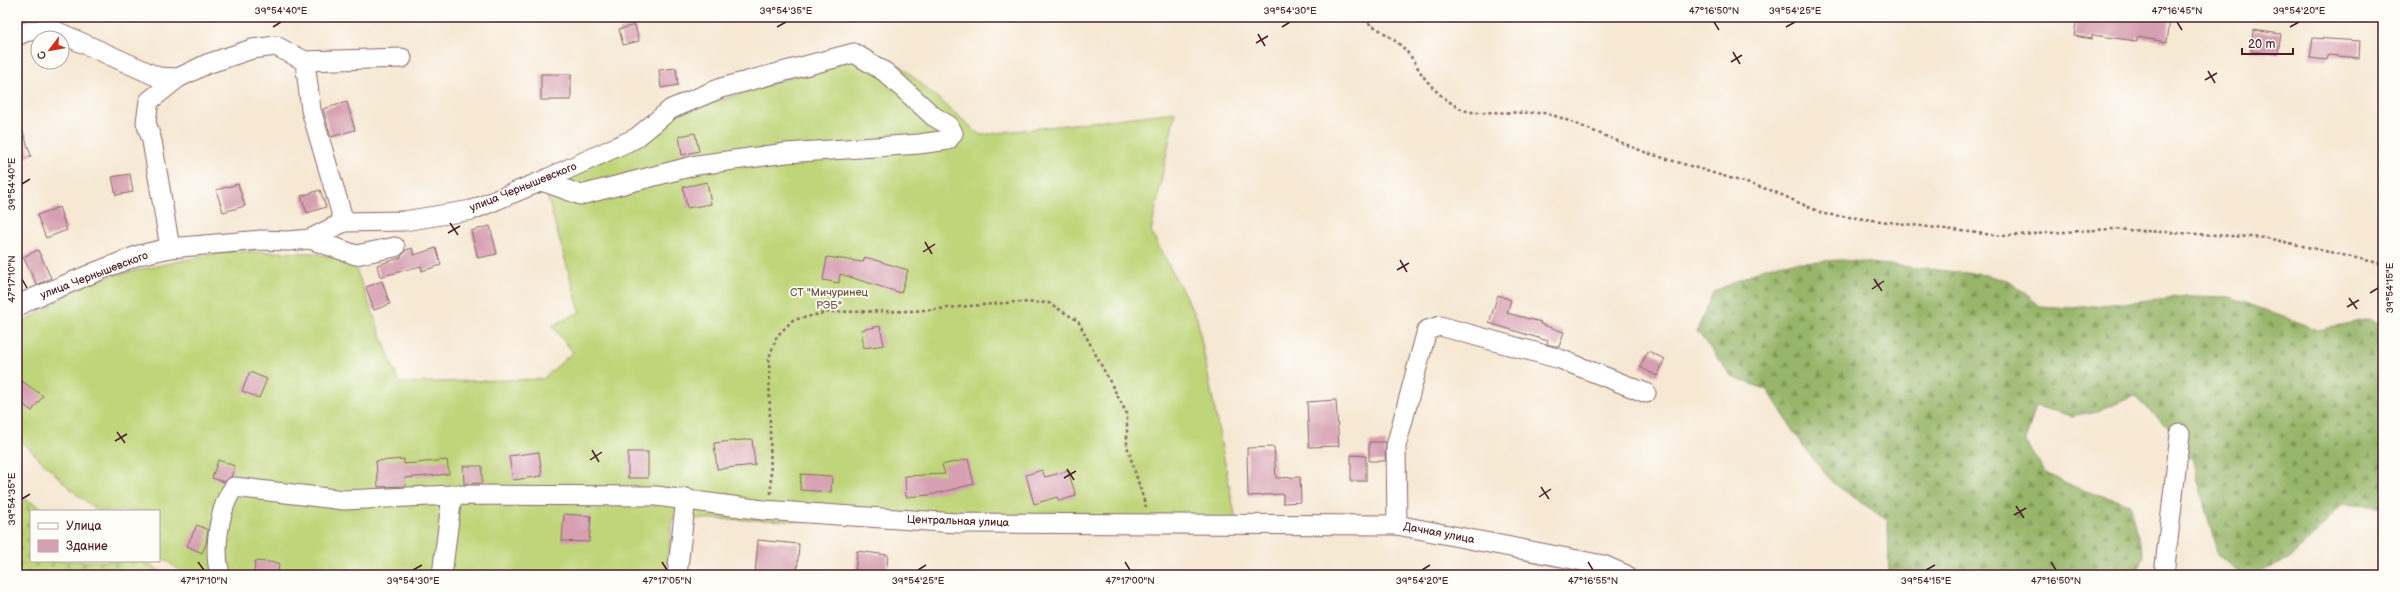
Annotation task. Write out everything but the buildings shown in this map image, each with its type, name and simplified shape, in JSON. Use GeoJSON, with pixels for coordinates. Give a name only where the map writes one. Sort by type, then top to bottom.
{"type":"FeatureCollection","features":[{"type":"Feature","properties":{"kind":"street"},"geometry":{"type":"LineString","coordinates":[[17,36],[25,32],[49,28],[158,77],[178,78]]}},
{"type":"Feature","properties":{"kind":"street"},"geometry":{"type":"LineString","coordinates":[[170,248],[152,141],[146,122],[149,101],[178,78],[207,64],[252,49],[276,46],[305,61],[402,58]]}},
{"type":"Feature","properties":{"kind":"street","name":"улица Чернышевского"},"geometry":{"type":"LineString","coordinates":[[17,307],[29,300],[139,255],[170,248],[262,240],[288,242],[310,239],[344,222],[404,221],[472,210],[542,181],[636,138],[671,110],[721,88],[854,53],[885,72],[933,116],[948,125],[952,133],[948,140],[919,144],[786,153],[697,165],[581,195],[542,181]]}},
{"type":"Feature","properties":{"kind":"street"},"geometry":{"type":"LineString","coordinates":[[305,61],[311,110],[344,222]]}},
{"type":"Feature","properties":{"kind":"street"},"geometry":{"type":"LineString","coordinates":[[310,239],[356,256],[395,247]]}},
{"type":"Feature","properties":{"kind":"street"},"geometry":{"type":"LineString","coordinates":[[1397,525],[1396,446],[1427,330],[1440,326],[1560,359],[1646,393]]}},
{"type":"Feature","properties":{"kind":"street"},"geometry":{"type":"LineString","coordinates":[[2164,575],[2180,434]]}},
{"type":"Feature","properties":{"kind":"street","name":"Центральная улица"},"geometry":{"type":"LineString","coordinates":[[220,575],[218,565],[220,519],[225,499],[234,487],[344,500],[452,495],[656,496],[686,498],[771,510],[957,522],[1240,524]]}},
{"type":"Feature","properties":{"kind":"street"},"geometry":{"type":"LineString","coordinates":[[442,575],[452,495]]}},
{"type":"Feature","properties":{"kind":"street"},"geometry":{"type":"LineString","coordinates":[[677,575],[686,498]]}},
{"type":"Feature","properties":{"kind":"street","name":"Дачная улица"},"geometry":{"type":"LineString","coordinates":[[1240,524],[1397,525],[1603,565],[1626,575]]}},
{"type":"Feature","properties":{"kind":"path"},"geometry":{"type":"LineString","coordinates":[[1358,17],[1382,32],[1408,53],[1423,76],[1438,94],[1458,108],[1469,112],[1544,113],[1559,117],[1647,153],[1774,191],[1824,214],[2002,236],[2111,229],[2267,238],[2383,264]]}},
{"type":"Feature","properties":{"kind":"path"},"geometry":{"type":"LineString","coordinates":[[771,510],[769,358],[777,336],[793,320],[829,312],[913,311],[1016,302],[1049,303],[1078,321],[1127,414],[1127,446],[1151,524]]}},
{"type":"Feature","properties":{"kind":"green space","name":"СТ \"Мичуринец РЭБ\""},"geometry":{"type":"Polygon","coordinates":[[[855,57],[901,66],[980,135],[1175,112],[1151,232],[1197,318],[1238,531],[672,518],[667,575],[186,575],[160,556],[160,510],[98,510],[76,494],[17,437],[17,326],[93,280],[226,251],[314,253],[353,261],[399,383],[543,379],[573,352],[552,326],[580,312],[544,185],[680,113],[855,57]]]}},
{"type":"Feature","properties":{"kind":"green space"},"geometry":{"type":"Polygon","coordinates":[[[1842,260],[1985,275],[2010,281],[2040,306],[2073,308],[2187,296],[2230,297],[2318,330],[2370,319],[2383,325],[2383,507],[2343,504],[2291,558],[2250,575],[2241,575],[2217,553],[2193,461],[2168,427],[2134,396],[2102,410],[2072,416],[2036,406],[2025,442],[2047,474],[2082,490],[2130,504],[2144,556],[2136,575],[1889,575],[1888,521],[1832,482],[1805,449],[1768,390],[1732,377],[1697,331],[1713,292],[1764,268],[1783,263],[1842,260]]]}},
{"type":"Feature","properties":{"kind":"green space"},"geometry":{"type":"Polygon","coordinates":[[[17,495],[46,510],[30,510],[30,562],[144,562],[168,575],[17,575],[17,495]]]}}]}
